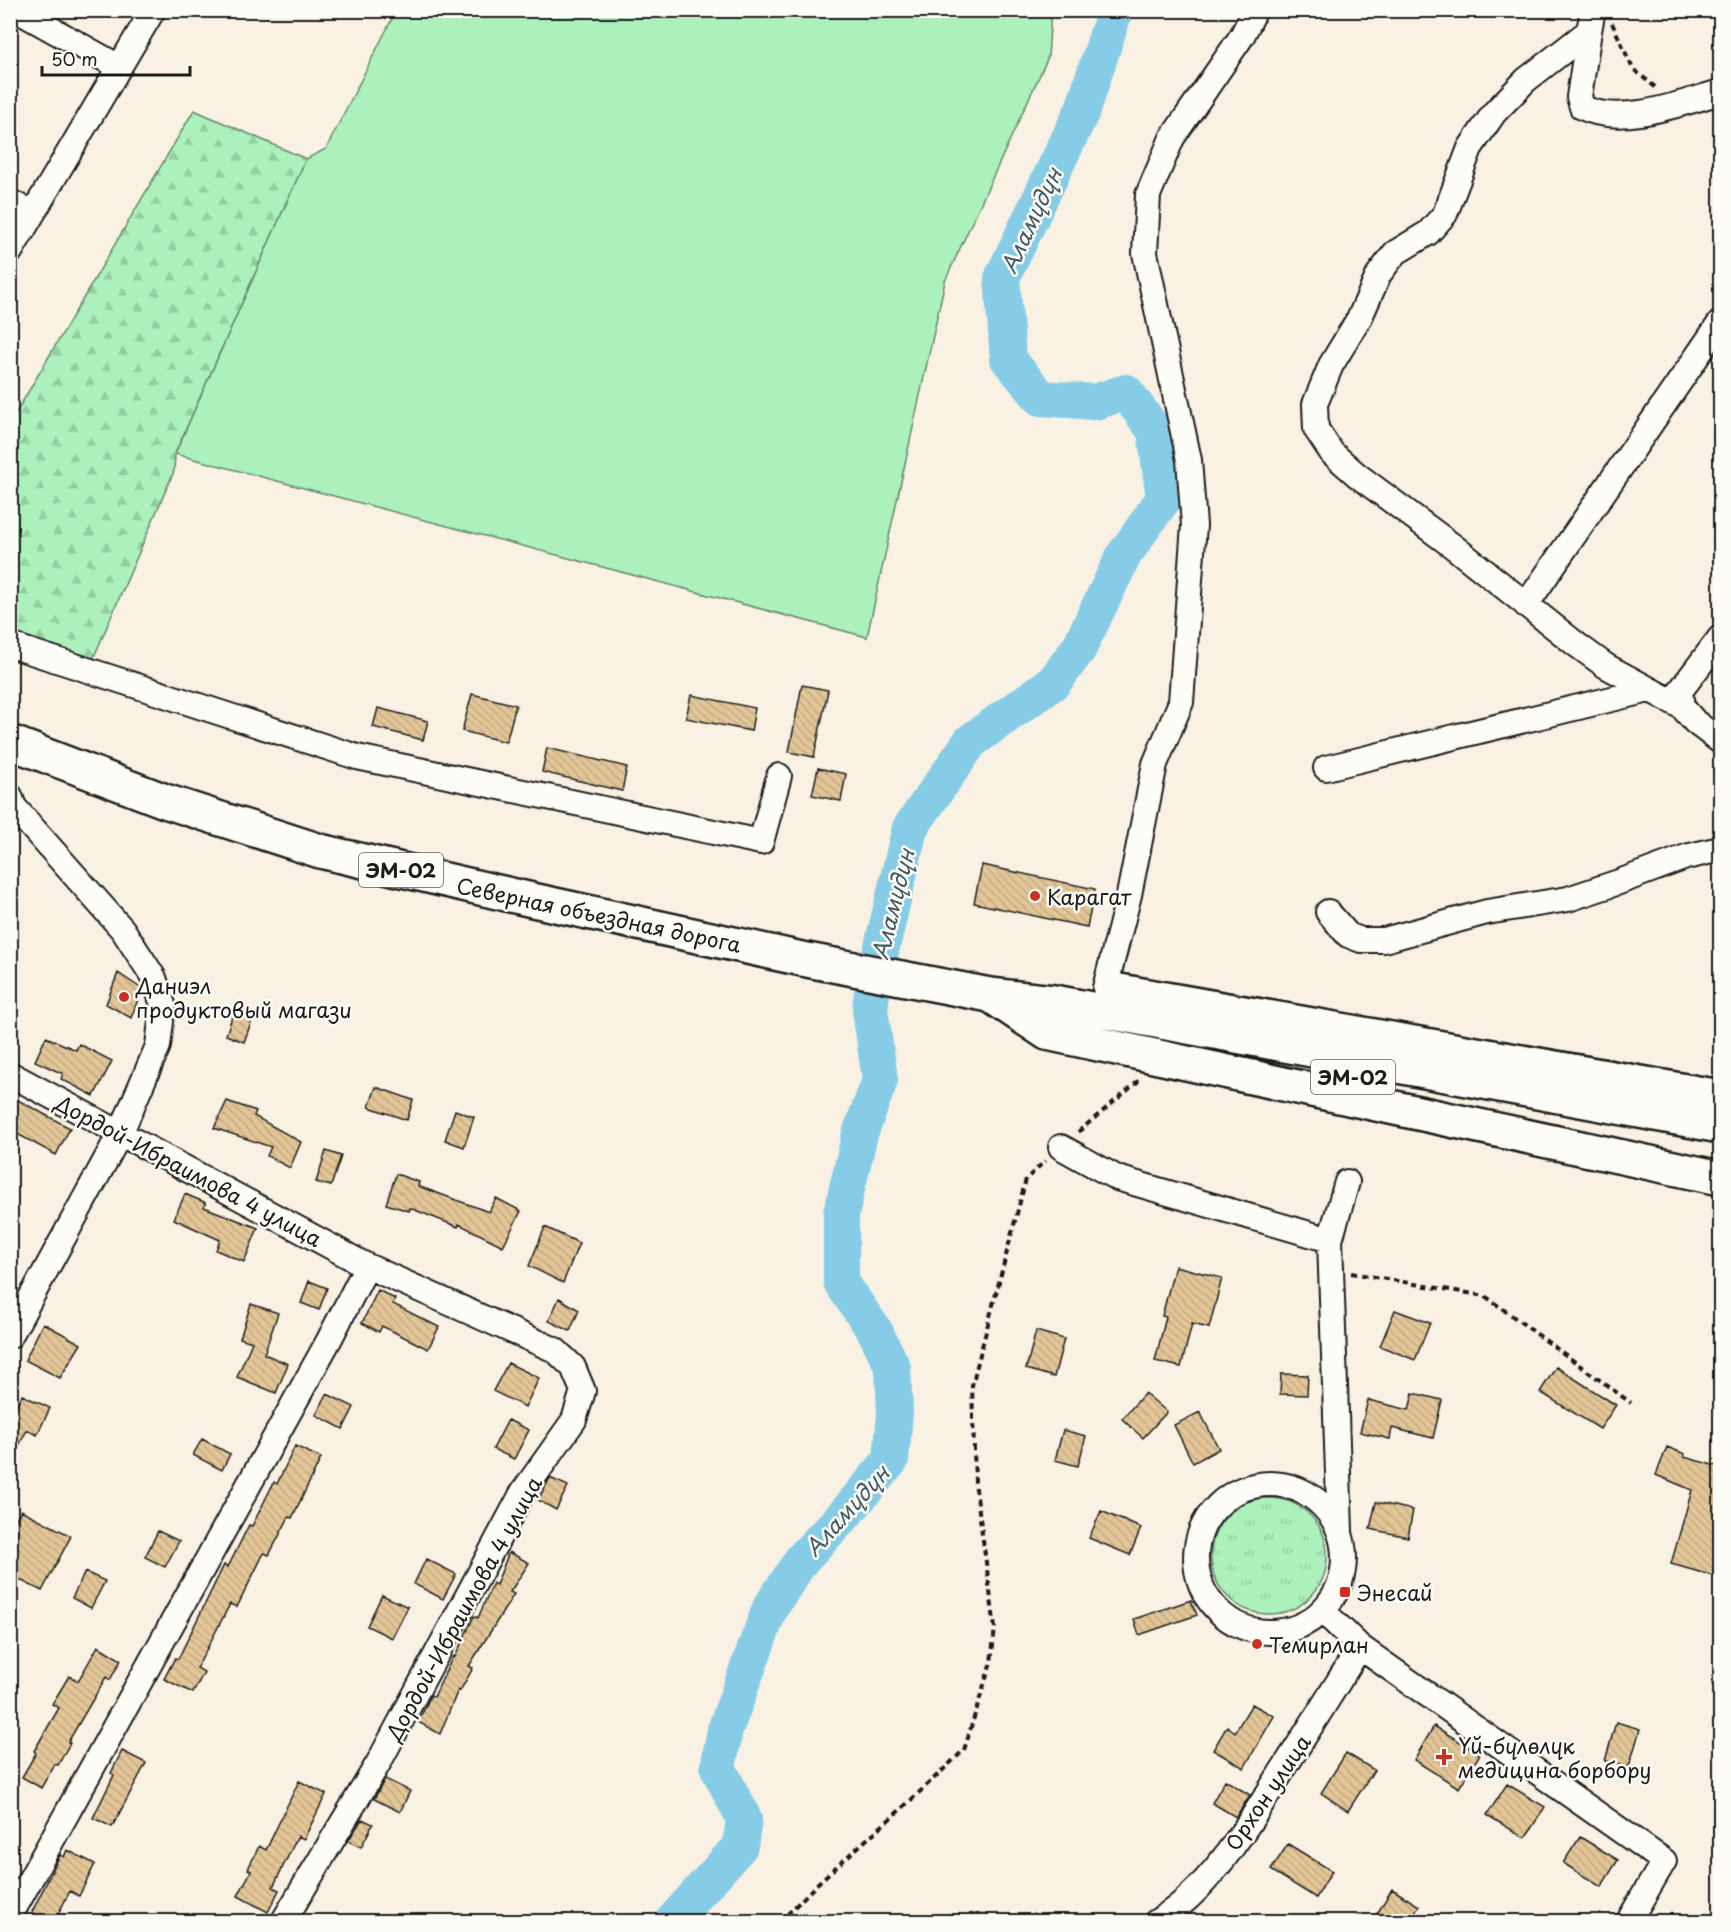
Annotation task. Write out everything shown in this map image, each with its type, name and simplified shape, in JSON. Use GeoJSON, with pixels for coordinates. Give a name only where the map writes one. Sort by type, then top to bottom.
{"type":"FeatureCollection","features":[{"type":"Feature","properties":{"kind":"highway","name":"Северная объездная дорога"},"geometry":{"type":"LineString","coordinates":[[12,746],[165,801],[320,851],[528,899],[802,959],[978,992],[1065,1004],[1720,1126]]}},
{"type":"Feature","properties":{"kind":"highway"},"geometry":{"type":"LineString","coordinates":[[978,992],[1105,988],[1720,1097]]}},
{"type":"Feature","properties":{"kind":"highway"},"geometry":{"type":"LineString","coordinates":[[978,992],[1047,1033],[1720,1178]]}},
{"type":"Feature","properties":{"kind":"highway","name":"Северная объездная дорога"},"geometry":{"type":"LineString","coordinates":[[978,992],[1049,1019],[1720,1148]]}},
{"type":"Feature","properties":{"kind":"street"},"geometry":{"type":"LineString","coordinates":[[18,10],[119,67]]}},
{"type":"Feature","properties":{"kind":"street"},"geometry":{"type":"LineString","coordinates":[[10,252],[153,10]]}},
{"type":"Feature","properties":{"kind":"street"},"geometry":{"type":"LineString","coordinates":[[1105,988],[1129,895],[1155,764],[1181,702],[1194,525],[1190,460],[1145,253],[1148,195],[1172,138],[1242,36],[1255,10]]}},
{"type":"Feature","properties":{"kind":"street"},"geometry":{"type":"LineString","coordinates":[[1597,19],[1579,97],[1582,107],[1592,113],[1632,115],[1720,92]]}},
{"type":"Feature","properties":{"kind":"street"},"geometry":{"type":"LineString","coordinates":[[1597,19],[1526,80],[1494,113],[1470,148],[1445,214],[1428,232],[1395,253],[1379,274],[1360,317],[1331,365],[1315,404],[1316,429],[1332,453],[1357,475],[1454,547],[1606,666],[1682,707],[1695,722],[1720,741]]}},
{"type":"Feature","properties":{"kind":"street"},"geometry":{"type":"LineString","coordinates":[[10,202],[33,213]]}},
{"type":"Feature","properties":{"kind":"street"},"geometry":{"type":"LineString","coordinates":[[1526,605],[1720,323]]}},
{"type":"Feature","properties":{"kind":"street"},"geometry":{"type":"LineString","coordinates":[[1682,707],[1680,691],[1720,638]]}},
{"type":"Feature","properties":{"kind":"street"},"geometry":{"type":"LineString","coordinates":[[10,645],[357,757],[761,843],[779,776]]}},
{"type":"Feature","properties":{"kind":"street"},"geometry":{"type":"LineString","coordinates":[[1326,768],[1649,690]]}},
{"type":"Feature","properties":{"kind":"street"},"geometry":{"type":"LineString","coordinates":[[10,796],[14,807],[123,930],[154,978],[163,1005],[158,1046],[121,1132],[10,1336]]}},
{"type":"Feature","properties":{"kind":"street"},"geometry":{"type":"LineString","coordinates":[[1328,912],[1348,935],[1361,940],[1384,940],[1487,912],[1568,899],[1686,857],[1720,849]]}},
{"type":"Feature","properties":{"kind":"street","name":"Дордой-Ибраимова 4 улица"},"geometry":{"type":"LineString","coordinates":[[10,1074],[367,1266],[555,1350],[573,1366],[584,1391],[574,1419],[523,1492],[379,1762],[283,1922]]}},
{"type":"Feature","properties":{"kind":"street"},"geometry":{"type":"LineString","coordinates":[[1061,1147],[1117,1178],[1330,1240]]}},
{"type":"Feature","properties":{"kind":"street"},"geometry":{"type":"LineString","coordinates":[[1340,1531],[1324,1507],[1308,1494],[1294,1487],[1268,1483],[1234,1492],[1221,1500],[1204,1521],[1197,1540],[1195,1566],[1198,1581],[1210,1604],[1236,1626],[1268,1634],[1302,1627],[1323,1611],[1341,1583],[1345,1556],[1340,1531],[1330,1240],[1347,1182]]}},
{"type":"Feature","properties":{"kind":"street"},"geometry":{"type":"LineString","coordinates":[[10,1916],[329,1340],[367,1266]]}},
{"type":"Feature","properties":{"kind":"street"},"geometry":{"type":"LineString","coordinates":[[1323,1611],[1360,1647],[1664,1861],[1628,1922]]}},
{"type":"Feature","properties":{"kind":"street","name":"Орхон улица"},"geometry":{"type":"LineString","coordinates":[[1156,1922],[1186,1898],[1209,1875],[1242,1835],[1360,1647]]}},
{"type":"Feature","properties":{"kind":"path"},"geometry":{"type":"LineString","coordinates":[[1597,19],[1633,69],[1650,85],[1681,102]]}},
{"type":"Feature","properties":{"kind":"path"},"geometry":{"type":"LineString","coordinates":[[780,1922],[818,1883],[964,1750],[992,1662],[995,1628],[975,1482],[972,1385],[1026,1179],[1164,1059]]}},
{"type":"Feature","properties":{"kind":"path"},"geometry":{"type":"LineString","coordinates":[[1330,1269],[1485,1296],[1631,1403]]}},
{"type":"Feature","properties":{"kind":"green space"},"geometry":{"type":"Polygon","coordinates":[[[396,11],[1051,11],[1048,57],[945,281],[867,637],[175,454],[306,159],[326,149],[396,11]]]}},
{"type":"Feature","properties":{"kind":"green space"},"geometry":{"type":"Polygon","coordinates":[[[194,110],[306,159],[175,454],[174,471],[93,659],[11,634],[11,421],[194,110]]]}},
{"type":"Feature","properties":{"kind":"green space"},"geometry":{"type":"Polygon","coordinates":[[[1269,1498],[1291,1502],[1310,1515],[1323,1534],[1327,1556],[1323,1578],[1310,1597],[1291,1610],[1269,1614],[1247,1610],[1228,1597],[1215,1578],[1211,1556],[1215,1534],[1228,1515],[1247,1502],[1269,1498]]]}},
{"type":"Feature","properties":{"kind":"building"},"geometry":{"type":"Polygon","coordinates":[[[802,685],[828,690],[814,757],[789,752],[802,685]]]}},
{"type":"Feature","properties":{"kind":"building"},"geometry":{"type":"Polygon","coordinates":[[[472,694],[516,705],[506,742],[462,731],[472,694]]]}},
{"type":"Feature","properties":{"kind":"building"},"geometry":{"type":"Polygon","coordinates":[[[691,695],[755,708],[751,731],[686,718],[691,695]]]}},
{"type":"Feature","properties":{"kind":"building"},"geometry":{"type":"Polygon","coordinates":[[[378,708],[428,721],[423,740],[373,727],[378,708]]]}},
{"type":"Feature","properties":{"kind":"building"},"geometry":{"type":"Polygon","coordinates":[[[547,748],[627,767],[622,791],[542,772],[547,748]]]}},
{"type":"Feature","properties":{"kind":"building"},"geometry":{"type":"Polygon","coordinates":[[[818,768],[846,774],[841,801],[812,795],[818,768]]]}},
{"type":"Feature","properties":{"kind":"building","name":"Карагат"},"geometry":{"type":"Polygon","coordinates":[[[982,865],[1095,889],[1087,927],[974,903],[982,865]]]}},
{"type":"Feature","properties":{"kind":"building","name":"Даниэл продуктовый магази"},"geometry":{"type":"Polygon","coordinates":[[[118,973],[142,989],[131,1018],[106,1004],[118,973]]]}},
{"type":"Feature","properties":{"kind":"building"},"geometry":{"type":"Polygon","coordinates":[[[233,1014],[252,1020],[244,1042],[226,1035],[233,1014]]]}},
{"type":"Feature","properties":{"kind":"building"},"geometry":{"type":"Polygon","coordinates":[[[46,1037],[76,1050],[79,1044],[112,1061],[94,1096],[61,1079],[63,1074],[35,1061],[46,1037]]]}},
{"type":"Feature","properties":{"kind":"building"},"geometry":{"type":"Polygon","coordinates":[[[376,1087],[413,1100],[407,1120],[369,1107],[376,1087]]]}},
{"type":"Feature","properties":{"kind":"building"},"geometry":{"type":"Polygon","coordinates":[[[16,1099],[70,1128],[56,1155],[10,1130],[10,1110],[16,1099]]]}},
{"type":"Feature","properties":{"kind":"building"},"geometry":{"type":"Polygon","coordinates":[[[227,1101],[256,1111],[254,1116],[301,1142],[290,1168],[267,1156],[271,1147],[214,1128],[227,1101]]]}},
{"type":"Feature","properties":{"kind":"building"},"geometry":{"type":"Polygon","coordinates":[[[455,1110],[474,1117],[464,1147],[445,1140],[455,1110]]]}},
{"type":"Feature","properties":{"kind":"building"},"geometry":{"type":"Polygon","coordinates":[[[326,1151],[341,1156],[331,1186],[316,1182],[326,1151]]]}},
{"type":"Feature","properties":{"kind":"building"},"geometry":{"type":"Polygon","coordinates":[[[396,1174],[419,1182],[418,1186],[489,1212],[496,1198],[521,1211],[503,1246],[459,1224],[458,1227],[410,1208],[409,1211],[386,1204],[396,1174]]]}},
{"type":"Feature","properties":{"kind":"building"},"geometry":{"type":"Polygon","coordinates":[[[185,1194],[206,1203],[204,1207],[258,1228],[244,1262],[216,1250],[220,1240],[174,1219],[185,1194]]]}},
{"type":"Feature","properties":{"kind":"building"},"geometry":{"type":"Polygon","coordinates":[[[545,1227],[579,1243],[563,1283],[529,1266],[545,1227]]]}},
{"type":"Feature","properties":{"kind":"building"},"geometry":{"type":"Polygon","coordinates":[[[1175,1266],[1222,1278],[1209,1328],[1192,1324],[1181,1367],[1155,1361],[1166,1317],[1162,1316],[1175,1266]]]}},
{"type":"Feature","properties":{"kind":"building"},"geometry":{"type":"Polygon","coordinates":[[[309,1281],[327,1288],[319,1310],[301,1303],[309,1281]]]}},
{"type":"Feature","properties":{"kind":"building"},"geometry":{"type":"Polygon","coordinates":[[[378,1290],[395,1299],[393,1304],[439,1327],[428,1349],[382,1326],[379,1332],[362,1323],[378,1290]]]}},
{"type":"Feature","properties":{"kind":"building"},"geometry":{"type":"Polygon","coordinates":[[[559,1298],[579,1310],[570,1331],[549,1321],[559,1298]]]}},
{"type":"Feature","properties":{"kind":"building"},"geometry":{"type":"Polygon","coordinates":[[[251,1304],[278,1313],[264,1354],[288,1364],[276,1393],[237,1377],[252,1342],[240,1338],[251,1304]]]}},
{"type":"Feature","properties":{"kind":"building"},"geometry":{"type":"Polygon","coordinates":[[[1395,1310],[1430,1323],[1415,1360],[1380,1346],[1395,1310]]]}},
{"type":"Feature","properties":{"kind":"building"},"geometry":{"type":"Polygon","coordinates":[[[43,1323],[81,1344],[60,1378],[25,1360],[43,1323]]]}},
{"type":"Feature","properties":{"kind":"building"},"geometry":{"type":"Polygon","coordinates":[[[1036,1331],[1064,1339],[1054,1377],[1026,1369],[1036,1331]]]}},
{"type":"Feature","properties":{"kind":"building"},"geometry":{"type":"Polygon","coordinates":[[[508,1363],[539,1378],[525,1407],[493,1391],[508,1363]]]}},
{"type":"Feature","properties":{"kind":"building"},"geometry":{"type":"Polygon","coordinates":[[[1556,1367],[1616,1405],[1600,1429],[1540,1392],[1556,1367]]]}},
{"type":"Feature","properties":{"kind":"building"},"geometry":{"type":"Polygon","coordinates":[[[1281,1374],[1308,1375],[1307,1395],[1280,1394],[1281,1374]]]}},
{"type":"Feature","properties":{"kind":"building"},"geometry":{"type":"Polygon","coordinates":[[[1145,1393],[1167,1412],[1143,1438],[1122,1419],[1145,1393]]]}},
{"type":"Feature","properties":{"kind":"building"},"geometry":{"type":"Polygon","coordinates":[[[1413,1393],[1442,1400],[1433,1438],[1392,1428],[1390,1439],[1360,1432],[1368,1400],[1409,1410],[1413,1393]]]}},
{"type":"Feature","properties":{"kind":"building"},"geometry":{"type":"Polygon","coordinates":[[[327,1394],[354,1407],[343,1429],[316,1415],[327,1394]]]}},
{"type":"Feature","properties":{"kind":"building"},"geometry":{"type":"Polygon","coordinates":[[[22,1395],[50,1408],[37,1435],[27,1430],[10,1463],[10,1418],[22,1395]]]}},
{"type":"Feature","properties":{"kind":"building"},"geometry":{"type":"Polygon","coordinates":[[[1200,1412],[1219,1449],[1193,1463],[1174,1425],[1200,1412]]]}},
{"type":"Feature","properties":{"kind":"building"},"geometry":{"type":"Polygon","coordinates":[[[508,1420],[529,1430],[514,1459],[493,1449],[508,1420]]]}},
{"type":"Feature","properties":{"kind":"building"},"geometry":{"type":"Polygon","coordinates":[[[1063,1430],[1086,1436],[1078,1466],[1055,1460],[1063,1430]]]}},
{"type":"Feature","properties":{"kind":"building"},"geometry":{"type":"Polygon","coordinates":[[[202,1439],[230,1454],[222,1470],[193,1455],[202,1439]]]}},
{"type":"Feature","properties":{"kind":"building"},"geometry":{"type":"Polygon","coordinates":[[[295,1446],[321,1458],[292,1518],[289,1517],[269,1555],[264,1553],[237,1607],[230,1604],[197,1668],[204,1672],[193,1693],[164,1679],[175,1658],[178,1659],[224,1565],[228,1567],[274,1482],[277,1484],[295,1446]]]}},
{"type":"Feature","properties":{"kind":"building"},"geometry":{"type":"Polygon","coordinates":[[[1667,1447],[1685,1454],[1684,1457],[1720,1467],[1720,1564],[1717,1577],[1671,1564],[1692,1490],[1656,1475],[1667,1447]]]}},
{"type":"Feature","properties":{"kind":"building"},"geometry":{"type":"Polygon","coordinates":[[[550,1478],[568,1486],[556,1510],[538,1500],[550,1478]]]}},
{"type":"Feature","properties":{"kind":"building"},"geometry":{"type":"Polygon","coordinates":[[[1376,1502],[1413,1510],[1408,1537],[1370,1529],[1376,1502]]]}},
{"type":"Feature","properties":{"kind":"building"},"geometry":{"type":"Polygon","coordinates":[[[21,1510],[71,1536],[42,1591],[10,1575],[10,1530],[21,1510]]]}},
{"type":"Feature","properties":{"kind":"building"},"geometry":{"type":"Polygon","coordinates":[[[1101,1511],[1141,1528],[1130,1555],[1089,1538],[1101,1511]]]}},
{"type":"Feature","properties":{"kind":"building"},"geometry":{"type":"Polygon","coordinates":[[[158,1531],[179,1541],[165,1567],[145,1557],[158,1531]]]}},
{"type":"Feature","properties":{"kind":"building"},"geometry":{"type":"Polygon","coordinates":[[[509,1552],[529,1563],[510,1592],[514,1594],[469,1666],[473,1668],[460,1691],[458,1690],[440,1734],[418,1722],[431,1695],[434,1697],[474,1616],[478,1618],[493,1583],[496,1585],[509,1552]]]}},
{"type":"Feature","properties":{"kind":"building"},"geometry":{"type":"Polygon","coordinates":[[[426,1559],[456,1574],[443,1599],[414,1584],[426,1559]]]}},
{"type":"Feature","properties":{"kind":"building"},"geometry":{"type":"Polygon","coordinates":[[[85,1572],[105,1581],[91,1608],[72,1598],[85,1572]]]}},
{"type":"Feature","properties":{"kind":"building"},"geometry":{"type":"Polygon","coordinates":[[[382,1595],[408,1607],[392,1638],[367,1626],[382,1595]]]}},
{"type":"Feature","properties":{"kind":"building"},"geometry":{"type":"Polygon","coordinates":[[[1191,1600],[1197,1615],[1139,1635],[1134,1619],[1191,1600]]]}},
{"type":"Feature","properties":{"kind":"building"},"geometry":{"type":"Polygon","coordinates":[[[98,1646],[121,1660],[110,1680],[106,1677],[68,1742],[70,1743],[58,1765],[55,1764],[41,1788],[22,1777],[59,1708],[52,1704],[69,1676],[78,1681],[98,1646]]]}},
{"type":"Feature","properties":{"kind":"building"},"geometry":{"type":"Polygon","coordinates":[[[1252,1704],[1274,1716],[1244,1768],[1213,1750],[1227,1726],[1235,1732],[1252,1704]]]}},
{"type":"Feature","properties":{"kind":"building"},"geometry":{"type":"Polygon","coordinates":[[[1616,1722],[1640,1729],[1629,1767],[1605,1761],[1616,1722]]]}},
{"type":"Feature","properties":{"kind":"building"},"geometry":{"type":"Polygon","coordinates":[[[1434,1726],[1480,1754],[1459,1788],[1414,1760],[1434,1726]]]}},
{"type":"Feature","properties":{"kind":"building"},"geometry":{"type":"Polygon","coordinates":[[[122,1751],[146,1763],[112,1827],[93,1818],[114,1775],[111,1773],[122,1751]]]}},
{"type":"Feature","properties":{"kind":"building"},"geometry":{"type":"Polygon","coordinates":[[[1346,1753],[1374,1770],[1348,1811],[1321,1793],[1346,1753]]]}},
{"type":"Feature","properties":{"kind":"building"},"geometry":{"type":"Polygon","coordinates":[[[385,1779],[410,1791],[400,1812],[374,1799],[385,1779]]]}},
{"type":"Feature","properties":{"kind":"building"},"geometry":{"type":"Polygon","coordinates":[[[1225,1780],[1250,1795],[1236,1817],[1212,1803],[1225,1780]]]}},
{"type":"Feature","properties":{"kind":"building"},"geometry":{"type":"Polygon","coordinates":[[[299,1781],[326,1794],[304,1839],[298,1836],[273,1887],[279,1890],[268,1912],[238,1896],[251,1871],[248,1869],[259,1846],[266,1850],[299,1781]]]}},
{"type":"Feature","properties":{"kind":"building"},"geometry":{"type":"Polygon","coordinates":[[[1507,1784],[1545,1807],[1525,1838],[1487,1815],[1507,1784]]]}},
{"type":"Feature","properties":{"kind":"building"},"geometry":{"type":"Polygon","coordinates":[[[362,1819],[373,1824],[361,1847],[348,1841],[362,1819]]]}},
{"type":"Feature","properties":{"kind":"building"},"geometry":{"type":"Polygon","coordinates":[[[1580,1837],[1618,1860],[1601,1887],[1563,1863],[1580,1837]]]}},
{"type":"Feature","properties":{"kind":"building"},"geometry":{"type":"Polygon","coordinates":[[[1288,1844],[1332,1871],[1316,1898],[1271,1870],[1288,1844]]]}},
{"type":"Feature","properties":{"kind":"building"},"geometry":{"type":"Polygon","coordinates":[[[67,1850],[95,1864],[79,1896],[70,1891],[54,1922],[51,1922],[32,1912],[60,1855],[64,1857],[67,1850]]]}},
{"type":"Feature","properties":{"kind":"building"},"geometry":{"type":"Polygon","coordinates":[[[1392,1889],[1419,1906],[1410,1922],[1372,1922],[1392,1889]]]}},
{"type":"Feature","properties":{"kind":"waterway","name":"Аламүдүн"},"geometry":{"type":"LineString","coordinates":[[672,1922],[740,1846],[744,1819],[718,1768],[725,1730],[770,1608],[802,1559],[845,1514],[891,1460],[895,1413],[893,1368],[876,1333],[841,1282],[841,1214],[860,1134],[880,1080],[870,1009],[873,985],[910,828],[971,741],[1054,682],[1079,648],[1124,555],[1164,498],[1155,431],[1126,392],[1095,402],[1041,398],[1008,359],[1002,278],[1083,109],[1115,10]]}},
{"type":"Feature","properties":{"kind":"place","name":"Карагат"},"geometry":{"type":"Point","coordinates":[1035,896]}},
{"type":"Feature","properties":{"kind":"place","name":"Даниэл продуктовый магази"},"geometry":{"type":"Point","coordinates":[124,997]}},
{"type":"Feature","properties":{"kind":"place","name":"Энесай"},"geometry":{"type":"Point","coordinates":[1345,1592]}},
{"type":"Feature","properties":{"kind":"place","name":"Темирлан"},"geometry":{"type":"Point","coordinates":[1257,1644]}},
{"type":"Feature","properties":{"kind":"place","name":"Үй-бүлөлүк медицина борбору"},"geometry":{"type":"Point","coordinates":[1444,1757]}}]}
